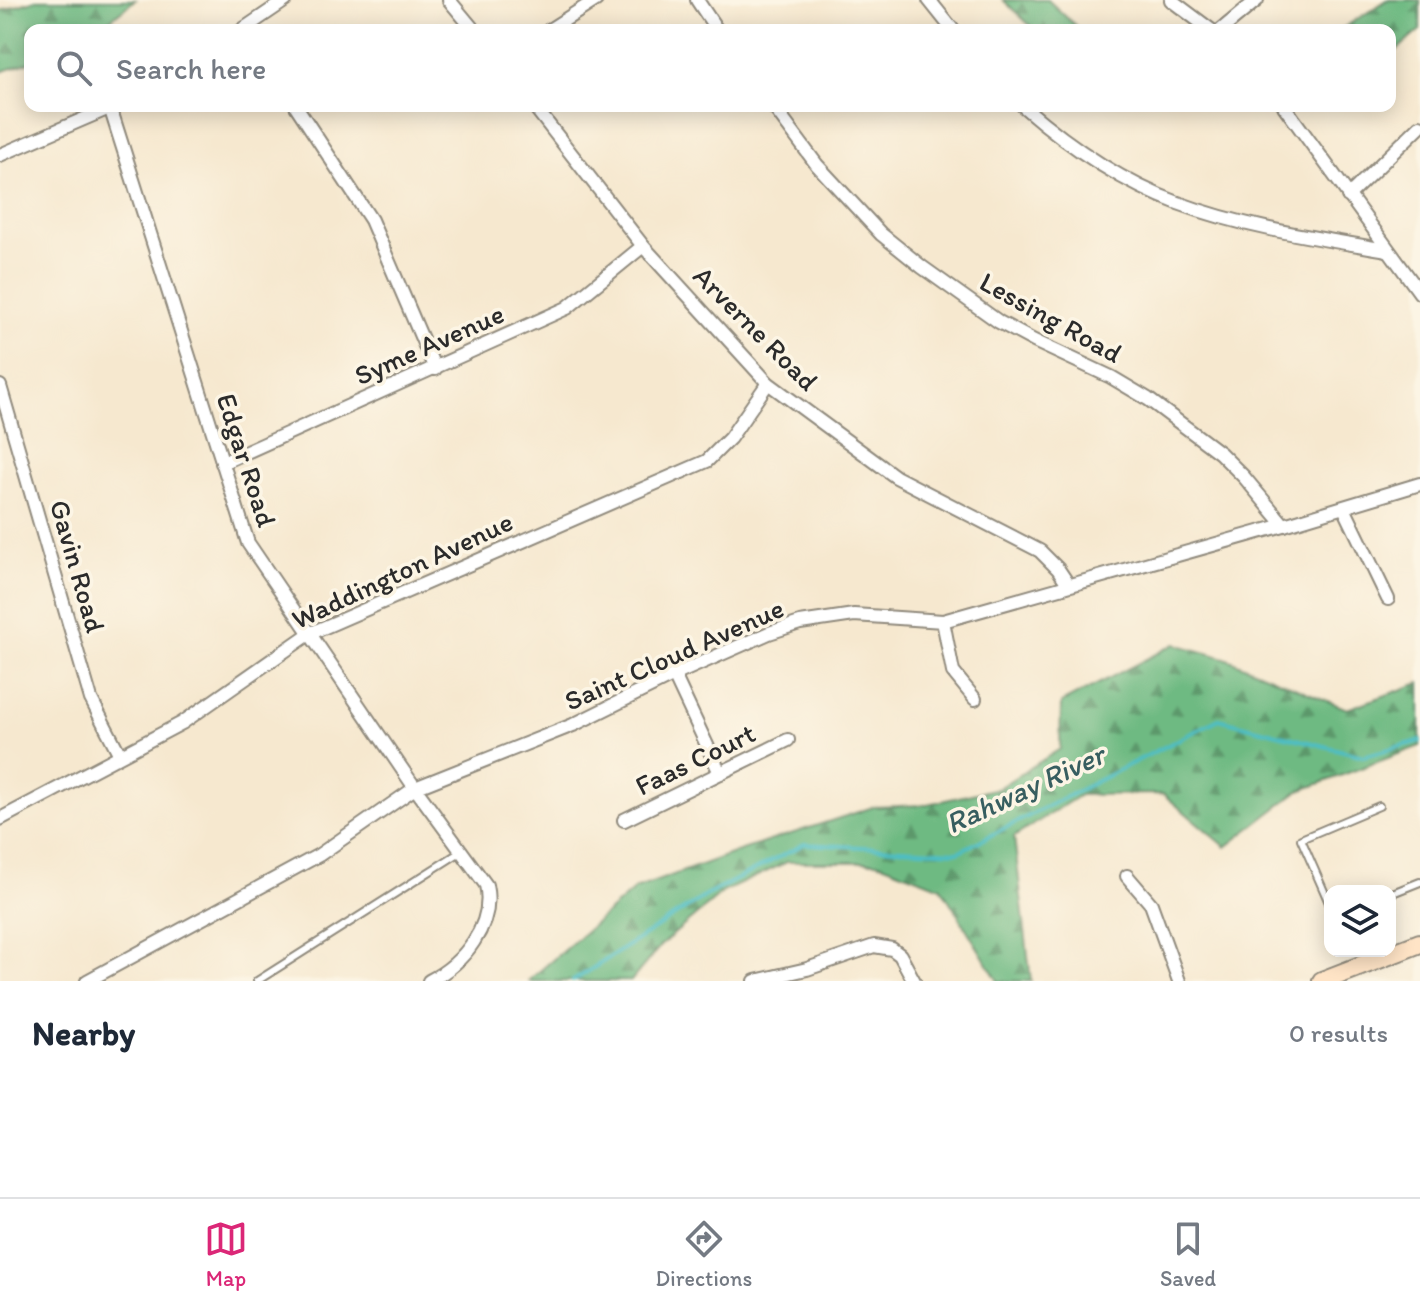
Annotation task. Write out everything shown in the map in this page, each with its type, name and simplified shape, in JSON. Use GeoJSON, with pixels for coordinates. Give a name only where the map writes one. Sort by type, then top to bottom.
{"type":"FeatureCollection","features":[{"type":"Feature","properties":{"kind":"main road"},"geometry":{"type":"LineString","coordinates":[[1322,981],[1420,943]]}},
{"type":"Feature","properties":{"kind":"street"},"geometry":{"type":"LineString","coordinates":[[252,24],[286,0]]}},
{"type":"Feature","properties":{"kind":"street"},"geometry":{"type":"LineString","coordinates":[[449,0],[469,24]]}},
{"type":"Feature","properties":{"kind":"street"},"geometry":{"type":"LineString","coordinates":[[558,24],[596,0]]}},
{"type":"Feature","properties":{"kind":"street"},"geometry":{"type":"LineString","coordinates":[[697,0],[713,24]]}},
{"type":"Feature","properties":{"kind":"street"},"geometry":{"type":"LineString","coordinates":[[929,0],[948,24]]}},
{"type":"Feature","properties":{"kind":"street"},"geometry":{"type":"LineString","coordinates":[[1171,0],[1203,24]]}},
{"type":"Feature","properties":{"kind":"street"},"geometry":{"type":"LineString","coordinates":[[1228,24],[1257,0]]}},
{"type":"Feature","properties":{"kind":"street"},"geometry":{"type":"LineString","coordinates":[[0,155],[100,112]]}},
{"type":"Feature","properties":{"kind":"street","name":"Edgar Road"},"geometry":{"type":"LineString","coordinates":[[114,112],[248,543],[415,788],[486,885],[488,896],[484,922],[458,962],[429,981]]}},
{"type":"Feature","properties":{"kind":"street"},"geometry":{"type":"LineString","coordinates":[[300,112],[371,220],[435,369]]}},
{"type":"Feature","properties":{"kind":"street","name":"Arverne Road"},"geometry":{"type":"LineString","coordinates":[[539,112],[643,246],[768,383],[896,477],[1040,551],[1068,584]]}},
{"type":"Feature","properties":{"kind":"street","name":"Lessing Road"},"geometry":{"type":"LineString","coordinates":[[777,112],[817,165],[881,234],[999,322],[1111,377],[1148,399],[1220,453],[1284,525]]}},
{"type":"Feature","properties":{"kind":"street"},"geometry":{"type":"LineString","coordinates":[[1031,112],[1097,162],[1176,203],[1264,228],[1387,250]]}},
{"type":"Feature","properties":{"kind":"street"},"geometry":{"type":"LineString","coordinates":[[1288,112],[1420,293]]}},
{"type":"Feature","properties":{"kind":"street"},"geometry":{"type":"LineString","coordinates":[[1348,196],[1420,126]]}},
{"type":"Feature","properties":{"kind":"street","name":"Syme Avenue"},"geometry":{"type":"LineString","coordinates":[[222,463],[567,308],[643,246]]}},
{"type":"Feature","properties":{"kind":"street","name":"Waddington Avenue"},"geometry":{"type":"LineString","coordinates":[[0,819],[182,723],[309,634],[707,461],[730,438],[768,383]]}},
{"type":"Feature","properties":{"kind":"street","name":"Gavin Road"},"geometry":{"type":"LineString","coordinates":[[0,386],[91,699],[120,755]]}},
{"type":"Feature","properties":{"kind":"street","name":"Saint Cloud Avenue"},"geometry":{"type":"LineString","coordinates":[[87,981],[319,855],[415,788],[573,725],[769,633],[800,623],[854,615],[943,621],[1420,484]]}},
{"type":"Feature","properties":{"kind":"street"},"geometry":{"type":"LineString","coordinates":[[1344,508],[1388,599]]}},
{"type":"Feature","properties":{"kind":"street"},"geometry":{"type":"LineString","coordinates":[[943,621],[953,672],[975,699]]}},
{"type":"Feature","properties":{"kind":"street"},"geometry":{"type":"LineString","coordinates":[[674,675],[720,773]]}},
{"type":"Feature","properties":{"kind":"street","name":"Faas Court"},"geometry":{"type":"LineString","coordinates":[[624,820],[788,740]]}},
{"type":"Feature","properties":{"kind":"street"},"geometry":{"type":"LineString","coordinates":[[1127,876],[1151,904],[1179,981]]}},
{"type":"Feature","properties":{"kind":"street"},"geometry":{"type":"LineString","coordinates":[[755,981],[807,969],[874,946],[892,949],[900,955],[914,981]]}},
{"type":"Feature","properties":{"kind":"lane"},"geometry":{"type":"LineString","coordinates":[[1324,891],[1301,839],[1379,806]]}},
{"type":"Feature","properties":{"kind":"lane"},"geometry":{"type":"LineString","coordinates":[[257,981],[462,851]]}},
{"type":"Feature","properties":{"kind":"lane"},"geometry":{"type":"LineString","coordinates":[[1396,892],[1420,882]]}},
{"type":"Feature","properties":{"kind":"green space"},"geometry":{"type":"Polygon","coordinates":[[[36,0],[135,0],[105,24],[24,24],[24,64],[0,72],[0,11],[36,0]]]}},
{"type":"Feature","properties":{"kind":"green space"},"geometry":{"type":"Polygon","coordinates":[[[1003,0],[1048,0],[1074,24],[1029,24],[1003,0]]]}},
{"type":"Feature","properties":{"kind":"green space"},"geometry":{"type":"Polygon","coordinates":[[[1387,0],[1420,0],[1420,30],[1396,51],[1396,24],[1349,24],[1387,0]]]}},
{"type":"Feature","properties":{"kind":"green space"},"geometry":{"type":"Polygon","coordinates":[[[1175,644],[1225,658],[1347,709],[1420,683],[1420,746],[1297,792],[1226,847],[1163,794],[1080,795],[1014,837],[1031,981],[998,981],[941,887],[877,862],[787,862],[723,892],[661,945],[631,981],[528,981],[635,889],[873,807],[924,805],[998,788],[1060,749],[1061,703],[1175,644]]]}},
{"type":"Feature","properties":{"kind":"waterway","name":"Rahway River"},"geometry":{"type":"LineString","coordinates":[[573,981],[707,895],[804,844],[958,852],[1219,719],[1363,756],[1420,741]]}}]}
